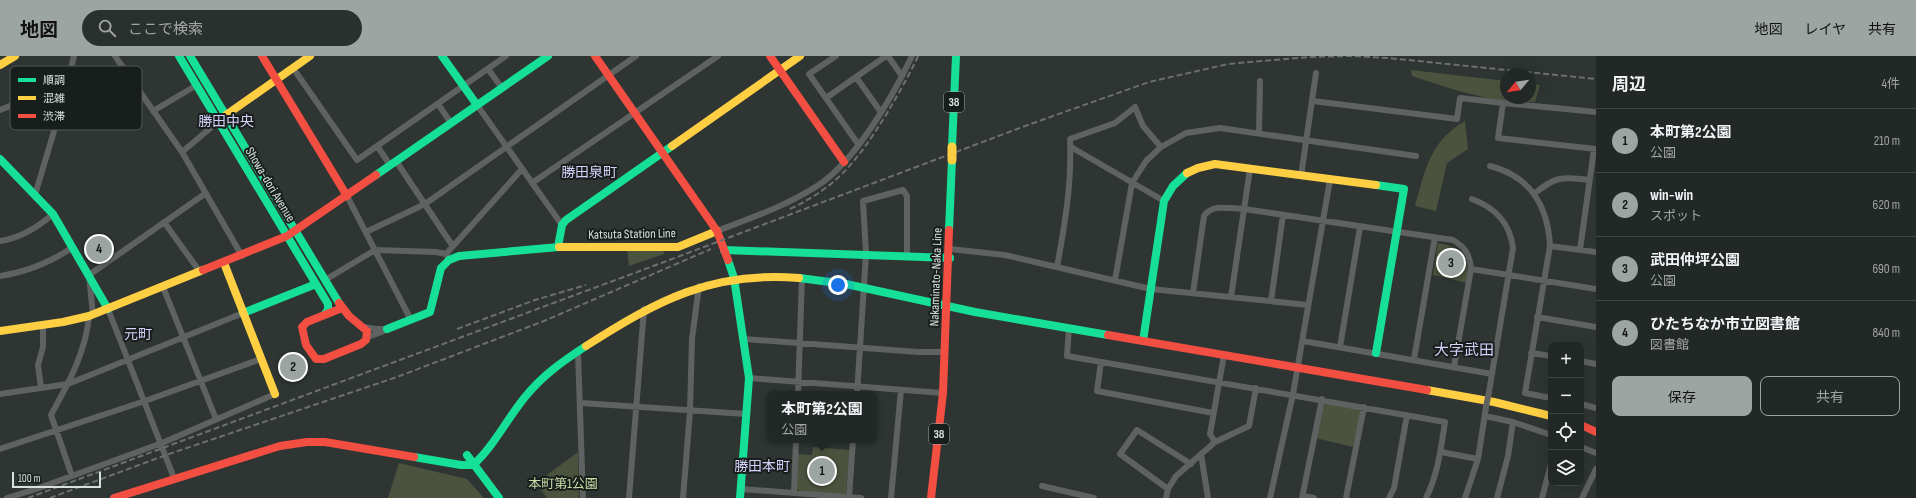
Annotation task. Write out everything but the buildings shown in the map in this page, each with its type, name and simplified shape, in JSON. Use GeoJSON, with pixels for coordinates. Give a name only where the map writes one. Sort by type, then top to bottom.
{"type":"FeatureCollection","features":[{"type":"Feature","properties":{"kind":"street"},"geometry":{"type":"LineString","coordinates":[[0,65],[15,56]]}},
{"type":"Feature","properties":{"kind":"street"},"geometry":{"type":"LineString","coordinates":[[72,66],[74,56]]}},
{"type":"Feature","properties":{"kind":"street"},"geometry":{"type":"LineString","coordinates":[[115,56],[122,66]]}},
{"type":"Feature","properties":{"kind":"street","name":"Showa-dori Avenue"},"geometry":{"type":"LineString","coordinates":[[179,56],[197,85],[222,118]]}},
{"type":"Feature","properties":{"kind":"street","name":"Showa-dori Avenue"},"geometry":{"type":"LineString","coordinates":[[190,56],[222,118],[292,234],[325,280],[342,308],[352,319],[364,327]]}},
{"type":"Feature","properties":{"kind":"street"},"geometry":{"type":"LineString","coordinates":[[262,56],[347,196],[411,320]]}},
{"type":"Feature","properties":{"kind":"street"},"geometry":{"type":"LineString","coordinates":[[182,152],[222,118],[310,56]]}},
{"type":"Feature","properties":{"kind":"street"},"geometry":{"type":"LineString","coordinates":[[442,56],[562,225]]}},
{"type":"Feature","properties":{"kind":"street"},"geometry":{"type":"LineString","coordinates":[[293,68],[357,160],[506,56]]}},
{"type":"Feature","properties":{"kind":"street"},"geometry":{"type":"LineString","coordinates":[[595,56],[717,231],[734,278],[749,378],[741,494],[794,493],[802,496],[861,498]]}},
{"type":"Feature","properties":{"kind":"street"},"geometry":{"type":"LineString","coordinates":[[366,232],[425,204],[636,56]]}},
{"type":"Feature","properties":{"kind":"street"},"geometry":{"type":"LineString","coordinates":[[532,183],[718,56]]}},
{"type":"Feature","properties":{"kind":"street"},"geometry":{"type":"LineString","coordinates":[[770,56],[844,162]]}},
{"type":"Feature","properties":{"kind":"street"},"geometry":{"type":"LineString","coordinates":[[558,248],[562,225],[566,220],[800,56]]}},
{"type":"Feature","properties":{"kind":"street"},"geometry":{"type":"LineString","coordinates":[[836,56],[809,74],[858,144]]}},
{"type":"Feature","properties":{"kind":"street"},"geometry":{"type":"LineString","coordinates":[[826,98],[887,56],[902,76]]}},
{"type":"Feature","properties":{"kind":"street"},"geometry":{"type":"LineString","coordinates":[[717,231],[774,209],[818,186],[844,162],[858,144],[902,76],[912,56]]}},
{"type":"Feature","properties":{"kind":"street","name":"Nakaminato-Naka Line"},"geometry":{"type":"LineString","coordinates":[[931,498],[943,393],[946,352],[956,56]]}},
{"type":"Feature","properties":{"kind":"street"},"geometry":{"type":"LineString","coordinates":[[0,330],[43,325],[91,316],[242,256],[292,234],[546,57]]}},
{"type":"Feature","properties":{"kind":"street"},"geometry":{"type":"LineString","coordinates":[[488,69],[502,88]]}},
{"type":"Feature","properties":{"kind":"street"},"geometry":{"type":"LineString","coordinates":[[1302,176],[1316,73]]}},
{"type":"Feature","properties":{"kind":"street"},"geometry":{"type":"LineString","coordinates":[[856,77],[880,111]]}},
{"type":"Feature","properties":{"kind":"street"},"geometry":{"type":"LineString","coordinates":[[1259,133],[1260,81]]}},
{"type":"Feature","properties":{"kind":"street"},"geometry":{"type":"LineString","coordinates":[[153,111],[197,85]]}},
{"type":"Feature","properties":{"kind":"street"},"geometry":{"type":"LineString","coordinates":[[142,95],[182,152],[242,256]]}},
{"type":"Feature","properties":{"kind":"street"},"geometry":{"type":"LineString","coordinates":[[1313,101],[1457,119],[1460,98],[1500,103]]}},
{"type":"Feature","properties":{"kind":"street"},"geometry":{"type":"LineString","coordinates":[[438,104],[451,124]]}},
{"type":"Feature","properties":{"kind":"street"},"geometry":{"type":"LineString","coordinates":[[1503,104],[1498,138],[1595,149],[1589,180],[1580,250]]}},
{"type":"Feature","properties":{"kind":"street"},"geometry":{"type":"LineString","coordinates":[[1513,104],[1596,112]]}},
{"type":"Feature","properties":{"kind":"street"},"geometry":{"type":"LineString","coordinates":[[0,110],[10,106]]}},
{"type":"Feature","properties":{"kind":"street"},"geometry":{"type":"LineString","coordinates":[[1057,267],[1066,218],[1070,139],[1115,123],[1135,107],[1143,126],[1161,146]]}},
{"type":"Feature","properties":{"kind":"street"},"geometry":{"type":"LineString","coordinates":[[1115,280],[1132,183],[1146,161],[1161,146],[1186,134],[1212,129],[1259,133],[1416,156]]}},
{"type":"Feature","properties":{"kind":"street"},"geometry":{"type":"LineString","coordinates":[[35,195],[55,130]]}},
{"type":"Feature","properties":{"kind":"street"},"geometry":{"type":"LineString","coordinates":[[377,146],[393,163],[425,204],[452,245]]}},
{"type":"Feature","properties":{"kind":"street"},"geometry":{"type":"LineString","coordinates":[[1070,146],[1164,201]]}},
{"type":"Feature","properties":{"kind":"street"},"geometry":{"type":"LineString","coordinates":[[1,161],[53,214],[108,309],[162,443],[174,478]]}},
{"type":"Feature","properties":{"kind":"street"},"geometry":{"type":"LineString","coordinates":[[1143,341],[1164,201],[1173,184],[1192,170],[1215,164],[1404,189],[1376,353]]}},
{"type":"Feature","properties":{"kind":"street"},"geometry":{"type":"LineString","coordinates":[[1490,166],[1508,172],[1535,193],[1545,214],[1550,246],[1525,393],[1548,397]]}},
{"type":"Feature","properties":{"kind":"street"},"geometry":{"type":"LineString","coordinates":[[342,308],[307,322],[302,327],[303,337],[310,353],[316,359],[324,359],[361,344],[368,337],[430,312],[439,274],[452,245],[522,169]]}},
{"type":"Feature","properties":{"kind":"street"},"geometry":{"type":"LineString","coordinates":[[1231,297],[1250,169]]}},
{"type":"Feature","properties":{"kind":"street"},"geometry":{"type":"LineString","coordinates":[[1535,193],[1554,179],[1572,177],[1589,180]]}},
{"type":"Feature","properties":{"kind":"street"},"geometry":{"type":"LineString","coordinates":[[1270,498],[1298,368],[1330,180]]}},
{"type":"Feature","properties":{"kind":"street"},"geometry":{"type":"LineString","coordinates":[[857,391],[866,254],[863,201],[903,190],[907,196],[907,256]]}},
{"type":"Feature","properties":{"kind":"street"},"geometry":{"type":"LineString","coordinates":[[89,275],[206,193]]}},
{"type":"Feature","properties":{"kind":"street"},"geometry":{"type":"LineString","coordinates":[[1465,498],[1478,459],[1510,275],[1513,248],[1512,237],[1507,227],[1494,210],[1486,204],[1472,199]]}},
{"type":"Feature","properties":{"kind":"street"},"geometry":{"type":"LineString","coordinates":[[1193,293],[1202,226],[1207,211],[1214,208],[1244,209],[1453,240],[1460,244],[1469,256],[1471,269],[1454,366]]}},
{"type":"Feature","properties":{"kind":"street"},"geometry":{"type":"LineString","coordinates":[[0,241],[11,240],[33,230],[53,214]]}},
{"type":"Feature","properties":{"kind":"street"},"geometry":{"type":"LineString","coordinates":[[1271,301],[1283,215]]}},
{"type":"Feature","properties":{"kind":"street"},"geometry":{"type":"LineString","coordinates":[[164,222],[200,272]]}},
{"type":"Feature","properties":{"kind":"street"},"geometry":{"type":"LineString","coordinates":[[1340,346],[1360,227]]}},
{"type":"Feature","properties":{"kind":"street","name":"Katsuta Station Line"},"geometry":{"type":"LineString","coordinates":[[447,257],[558,248],[678,247],[717,231]]}},
{"type":"Feature","properties":{"kind":"street","name":"Showa-dori Avenue"},"geometry":{"type":"LineString","coordinates":[[292,234],[316,284],[328,304],[328,310],[324,314]]}},
{"type":"Feature","properties":{"kind":"street"},"geometry":{"type":"LineString","coordinates":[[1414,359],[1435,237]]}},
{"type":"Feature","properties":{"kind":"street"},"geometry":{"type":"LineString","coordinates":[[1550,246],[1596,252]]}},
{"type":"Feature","properties":{"kind":"street"},"geometry":{"type":"LineString","coordinates":[[0,276],[18,273],[55,259],[73,247]]}},
{"type":"Feature","properties":{"kind":"street"},"geometry":{"type":"LineString","coordinates":[[325,280],[375,250],[436,252],[447,257]]}},
{"type":"Feature","properties":{"kind":"street"},"geometry":{"type":"LineString","coordinates":[[724,250],[907,256],[950,253],[1005,255],[1151,289],[1308,305]]}},
{"type":"Feature","properties":{"kind":"street"},"geometry":{"type":"LineString","coordinates":[[7,498],[162,443],[275,394],[224,263]]}},
{"type":"Feature","properties":{"kind":"street"},"geometry":{"type":"LineString","coordinates":[[1471,269],[1596,289]]}},
{"type":"Feature","properties":{"kind":"street"},"geometry":{"type":"LineString","coordinates":[[72,476],[51,415],[68,384],[87,333],[91,316],[89,275]]}},
{"type":"Feature","properties":{"kind":"street"},"geometry":{"type":"LineString","coordinates":[[114,498],[280,446],[307,442],[325,442],[467,466],[474,465],[481,458],[538,382],[553,369],[644,309],[673,295],[699,286],[734,278],[779,276],[802,277],[948,306],[1494,402],[1548,415]]}},
{"type":"Feature","properties":{"kind":"street"},"geometry":{"type":"LineString","coordinates":[[798,391],[802,277]]}},
{"type":"Feature","properties":{"kind":"street"},"geometry":{"type":"LineString","coordinates":[[0,394],[68,384],[183,336],[316,284]]}},
{"type":"Feature","properties":{"kind":"street"},"geometry":{"type":"LineString","coordinates":[[684,498],[690,410],[692,340],[699,286]]}},
{"type":"Feature","properties":{"kind":"street"},"geometry":{"type":"LineString","coordinates":[[163,287],[216,419]]}},
{"type":"Feature","properties":{"kind":"street"},"geometry":{"type":"LineString","coordinates":[[629,498],[644,309]]}},
{"type":"Feature","properties":{"kind":"street"},"geometry":{"type":"LineString","coordinates":[[1537,317],[1596,327]]}},
{"type":"Feature","properties":{"kind":"street"},"geometry":{"type":"LineString","coordinates":[[41,388],[38,365],[43,347],[43,325]]}},
{"type":"Feature","properties":{"kind":"street"},"geometry":{"type":"LineString","coordinates":[[364,327],[387,329]]}},
{"type":"Feature","properties":{"kind":"street"},"geometry":{"type":"LineString","coordinates":[[364,327],[367,331],[368,337]]}},
{"type":"Feature","properties":{"kind":"street"},"geometry":{"type":"LineString","coordinates":[[1070,328],[1067,356],[1219,381],[1445,422],[1441,452],[1434,478],[1426,498]]}},
{"type":"Feature","properties":{"kind":"street"},"geometry":{"type":"LineString","coordinates":[[744,339],[860,348],[946,352]]}},
{"type":"Feature","properties":{"kind":"street"},"geometry":{"type":"LineString","coordinates":[[1302,341],[1340,346],[1492,374]]}},
{"type":"Feature","properties":{"kind":"street"},"geometry":{"type":"LineString","coordinates":[[578,353],[581,403],[583,498]]}},
{"type":"Feature","properties":{"kind":"street"},"geometry":{"type":"LineString","coordinates":[[1532,353],[1548,356]]}},
{"type":"Feature","properties":{"kind":"street"},"geometry":{"type":"LineString","coordinates":[[1215,442],[1210,434],[1224,355]]}},
{"type":"Feature","properties":{"kind":"street"},"geometry":{"type":"LineString","coordinates":[[0,449],[145,401],[261,359]]}},
{"type":"Feature","properties":{"kind":"street"},"geometry":{"type":"LineString","coordinates":[[1101,362],[1097,391],[1213,413]]}},
{"type":"Feature","properties":{"kind":"street"},"geometry":{"type":"LineString","coordinates":[[1584,362],[1596,364]]}},
{"type":"Feature","properties":{"kind":"street"},"geometry":{"type":"LineString","coordinates":[[749,378],[943,393]]}},
{"type":"Feature","properties":{"kind":"street"},"geometry":{"type":"LineString","coordinates":[[1166,498],[1168,489],[1176,476],[1201,454],[1215,442],[1249,426],[1256,388]]}},
{"type":"Feature","properties":{"kind":"street"},"geometry":{"type":"LineString","coordinates":[[892,498],[901,390]]}},
{"type":"Feature","properties":{"kind":"street"},"geometry":{"type":"LineString","coordinates":[[1314,498],[1302,497],[1322,399]]}},
{"type":"Feature","properties":{"kind":"street"},"geometry":{"type":"LineString","coordinates":[[581,403],[637,408],[746,414]]}},
{"type":"Feature","properties":{"kind":"street"},"geometry":{"type":"LineString","coordinates":[[1584,405],[1596,408]]}},
{"type":"Feature","properties":{"kind":"street"},"geometry":{"type":"LineString","coordinates":[[1346,498],[1364,407]]}},
{"type":"Feature","properties":{"kind":"street"},"geometry":{"type":"LineString","coordinates":[[1389,498],[1394,488],[1407,415]]}},
{"type":"Feature","properties":{"kind":"street"},"geometry":{"type":"LineString","coordinates":[[1485,416],[1513,422],[1548,434]]}},
{"type":"Feature","properties":{"kind":"street"},"geometry":{"type":"LineString","coordinates":[[1497,498],[1508,456],[1513,422]]}},
{"type":"Feature","properties":{"kind":"street"},"geometry":{"type":"LineString","coordinates":[[1584,426],[1596,432]]}},
{"type":"Feature","properties":{"kind":"street"},"geometry":{"type":"LineString","coordinates":[[1168,489],[1120,454],[1137,430],[1191,464]]}},
{"type":"Feature","properties":{"kind":"street"},"geometry":{"type":"LineString","coordinates":[[794,493],[796,443]]}},
{"type":"Feature","properties":{"kind":"street"},"geometry":{"type":"LineString","coordinates":[[849,498],[853,443]]}},
{"type":"Feature","properties":{"kind":"street"},"geometry":{"type":"LineString","coordinates":[[1584,448],[1596,453]]}},
{"type":"Feature","properties":{"kind":"street"},"geometry":{"type":"LineString","coordinates":[[1441,452],[1478,459]]}},
{"type":"Feature","properties":{"kind":"street"},"geometry":{"type":"LineString","coordinates":[[1201,454],[1208,498]]}},
{"type":"Feature","properties":{"kind":"street"},"geometry":{"type":"LineString","coordinates":[[467,455],[499,498]]}},
{"type":"Feature","properties":{"kind":"street"},"geometry":{"type":"LineString","coordinates":[[1582,498],[1596,469]]}},
{"type":"Feature","properties":{"kind":"street"},"geometry":{"type":"LineString","coordinates":[[1542,498],[1548,475]]}},
{"type":"Feature","properties":{"kind":"street"},"geometry":{"type":"LineString","coordinates":[[1042,486],[1094,498]]}},
{"type":"Feature","properties":{"kind":"green space"},"geometry":{"type":"Polygon","coordinates":[[[1411,70],[1500,80],[1500,100],[1455,90],[1412,76],[1411,70]]]}},
{"type":"Feature","properties":{"kind":"green space"},"geometry":{"type":"Polygon","coordinates":[[[1536,85],[1540,85],[1536,99],[1536,85]]]}},
{"type":"Feature","properties":{"kind":"green space"},"geometry":{"type":"Polygon","coordinates":[[[1465,121],[1468,149],[1447,163],[1436,211],[1415,206],[1422,180],[1436,147],[1453,129],[1465,121]]]}},
{"type":"Feature","properties":{"kind":"green space"},"geometry":{"type":"Polygon","coordinates":[[[1438,243],[1454,248],[1464,255],[1468,266],[1467,283],[1433,275],[1438,243]]]}},
{"type":"Feature","properties":{"kind":"green space"},"geometry":{"type":"Polygon","coordinates":[[[663,249],[664,254],[629,266],[627,250],[663,249]]]}},
{"type":"Feature","properties":{"kind":"green space"},"geometry":{"type":"Polygon","coordinates":[[[1324,403],[1359,408],[1361,412],[1353,447],[1316,438],[1324,403]]]}},
{"type":"Feature","properties":{"kind":"green space"},"geometry":{"type":"Polygon","coordinates":[[[813,447],[850,450],[846,493],[799,491],[795,487],[798,454],[812,455],[813,447]]]}},
{"type":"Feature","properties":{"kind":"green space","name":"本町第1公園"},"geometry":{"type":"Polygon","coordinates":[[[578,452],[579,498],[547,498],[536,483],[578,452]]]}},
{"type":"Feature","properties":{"kind":"green space"},"geometry":{"type":"Polygon","coordinates":[[[399,463],[467,479],[484,498],[388,498],[399,463]]]}},
{"type":"Feature","properties":{"kind":"railway"},"geometry":{"type":"LineString","coordinates":[[790,209],[822,191],[846,170],[866,145],[886,115],[918,56]]}},
{"type":"Feature","properties":{"kind":"railway"},"geometry":{"type":"LineString","coordinates":[[28,498],[664,262],[1025,126],[1149,82],[1228,64],[1309,57],[1349,56],[1388,58],[1596,79]]}},
{"type":"Feature","properties":{"kind":"railway"},"geometry":{"type":"LineString","coordinates":[[50,498],[166,455],[397,377],[544,321],[711,249]]}},
{"type":"Feature","properties":{"kind":"railway"},"geometry":{"type":"LineString","coordinates":[[457,329],[535,300],[586,285]]}},
{"type":"Feature","properties":{"kind":"traffic: fast"},"geometry":{"type":"LineString","coordinates":[[179,56],[328,304],[328,310],[324,315]]}},
{"type":"Feature","properties":{"kind":"traffic: fast"},"geometry":{"type":"LineString","coordinates":[[190,56],[339,303]]}},
{"type":"Feature","properties":{"kind":"traffic: fast"},"geometry":{"type":"LineString","coordinates":[[442,56],[477,105]]}},
{"type":"Feature","properties":{"kind":"traffic: fast"},"geometry":{"type":"LineString","coordinates":[[376,175],[548,56]]}},
{"type":"Feature","properties":{"kind":"traffic: fast"},"geometry":{"type":"LineString","coordinates":[[952,147],[956,56]]}},
{"type":"Feature","properties":{"kind":"traffic: fast"},"geometry":{"type":"LineString","coordinates":[[558,247],[562,225],[566,220],[672,146]]}},
{"type":"Feature","properties":{"kind":"traffic: fast"},"geometry":{"type":"LineString","coordinates":[[0,159],[53,214],[108,309]]}},
{"type":"Feature","properties":{"kind":"traffic: fast"},"geometry":{"type":"LineString","coordinates":[[949,230],[952,160]]}},
{"type":"Feature","properties":{"kind":"traffic: fast"},"geometry":{"type":"LineString","coordinates":[[1143,341],[1164,201],[1173,186],[1187,173]]}},
{"type":"Feature","properties":{"kind":"traffic: fast"},"geometry":{"type":"LineString","coordinates":[[1376,185],[1404,189],[1376,353]]}},
{"type":"Feature","properties":{"kind":"traffic: fast"},"geometry":{"type":"LineString","coordinates":[[387,329],[430,312],[441,268],[449,260],[459,256],[559,247]]}},
{"type":"Feature","properties":{"kind":"traffic: fast"},"geometry":{"type":"LineString","coordinates":[[724,250],[950,258]]}},
{"type":"Feature","properties":{"kind":"traffic: fast"},"geometry":{"type":"LineString","coordinates":[[728,260],[734,278],[749,378],[740,498]]}},
{"type":"Feature","properties":{"kind":"traffic: fast"},"geometry":{"type":"LineString","coordinates":[[799,278],[846,284],[975,312],[1108,335]]}},
{"type":"Feature","properties":{"kind":"traffic: fast"},"geometry":{"type":"LineString","coordinates":[[243,313],[316,284]]}},
{"type":"Feature","properties":{"kind":"traffic: fast"},"geometry":{"type":"LineString","coordinates":[[414,457],[461,465],[473,465],[481,458],[518,405],[532,389],[569,357],[586,346]]}},
{"type":"Feature","properties":{"kind":"traffic: fast"},"geometry":{"type":"LineString","coordinates":[[467,455],[499,498]]}},
{"type":"Feature","properties":{"kind":"traffic: slow"},"geometry":{"type":"LineString","coordinates":[[0,65],[15,56]]}},
{"type":"Feature","properties":{"kind":"traffic: slow"},"geometry":{"type":"LineString","coordinates":[[226,115],[310,56]]}},
{"type":"Feature","properties":{"kind":"traffic: slow"},"geometry":{"type":"LineString","coordinates":[[672,146],[800,56]]}},
{"type":"Feature","properties":{"kind":"traffic: slow"},"geometry":{"type":"LineString","coordinates":[[952,147],[952,160]]}},
{"type":"Feature","properties":{"kind":"traffic: slow"},"geometry":{"type":"LineString","coordinates":[[1187,173],[1198,168],[1215,164],[1376,185]]}},
{"type":"Feature","properties":{"kind":"traffic: slow"},"geometry":{"type":"LineString","coordinates":[[559,247],[678,247],[717,231]]}},
{"type":"Feature","properties":{"kind":"traffic: slow"},"geometry":{"type":"LineString","coordinates":[[224,263],[275,394]]}},
{"type":"Feature","properties":{"kind":"traffic: slow"},"geometry":{"type":"LineString","coordinates":[[0,331],[63,322],[89,316],[203,270]]}},
{"type":"Feature","properties":{"kind":"traffic: slow"},"geometry":{"type":"LineString","coordinates":[[586,346],[637,315],[662,302],[712,284],[739,279],[768,277],[799,278]]}},
{"type":"Feature","properties":{"kind":"traffic: slow"},"geometry":{"type":"LineString","coordinates":[[1427,390],[1494,402],[1548,415]]}},
{"type":"Feature","properties":{"kind":"traffic: jam"},"geometry":{"type":"LineString","coordinates":[[262,56],[347,196]]}},
{"type":"Feature","properties":{"kind":"traffic: jam"},"geometry":{"type":"LineString","coordinates":[[595,56],[717,231],[728,260]]}},
{"type":"Feature","properties":{"kind":"traffic: jam"},"geometry":{"type":"LineString","coordinates":[[770,56],[844,162]]}},
{"type":"Feature","properties":{"kind":"traffic: jam"},"geometry":{"type":"LineString","coordinates":[[203,270],[287,236],[376,175]]}},
{"type":"Feature","properties":{"kind":"traffic: jam"},"geometry":{"type":"LineString","coordinates":[[931,498],[943,393],[949,230]]}},
{"type":"Feature","properties":{"kind":"traffic: jam"},"geometry":{"type":"LineString","coordinates":[[339,303],[349,316],[367,331],[366,340],[361,344],[324,359],[316,359],[306,345],[302,327],[307,322],[342,308]]}},
{"type":"Feature","properties":{"kind":"traffic: jam"},"geometry":{"type":"LineString","coordinates":[[1108,335],[1427,390]]}},
{"type":"Feature","properties":{"kind":"traffic: jam"},"geometry":{"type":"LineString","coordinates":[[1584,426],[1596,432]]}},
{"type":"Feature","properties":{"kind":"traffic: jam"},"geometry":{"type":"LineString","coordinates":[[114,498],[280,446],[307,442],[325,442],[414,457]]}},
{"type":"Feature","properties":{"kind":"place","name":"ひたちなか市立図書館"},"geometry":{"type":"Point","coordinates":[99,249]}},
{"type":"Feature","properties":{"kind":"place","name":"武田仲坪公園"},"geometry":{"type":"Point","coordinates":[1451,263]}},
{"type":"Feature","properties":{"kind":"place","name":"win-win"},"geometry":{"type":"Point","coordinates":[293,367]}},
{"type":"Feature","properties":{"kind":"place","name":"本町第2公園"},"geometry":{"type":"Point","coordinates":[822,471]}},
{"type":"Feature","properties":{"kind":"district","name":"勝田中央"},"geometry":{"type":"Point","coordinates":[226,121]}},
{"type":"Feature","properties":{"kind":"district","name":"勝田泉町"},"geometry":{"type":"Point","coordinates":[589,172]}},
{"type":"Feature","properties":{"kind":"district","name":"元町"},"geometry":{"type":"Point","coordinates":[138,334]}},
{"type":"Feature","properties":{"kind":"district","name":"大字武田"},"geometry":{"type":"Point","coordinates":[1464,350]}},
{"type":"Feature","properties":{"kind":"district","name":"勝田本町"},"geometry":{"type":"Point","coordinates":[762,466]}}]}
